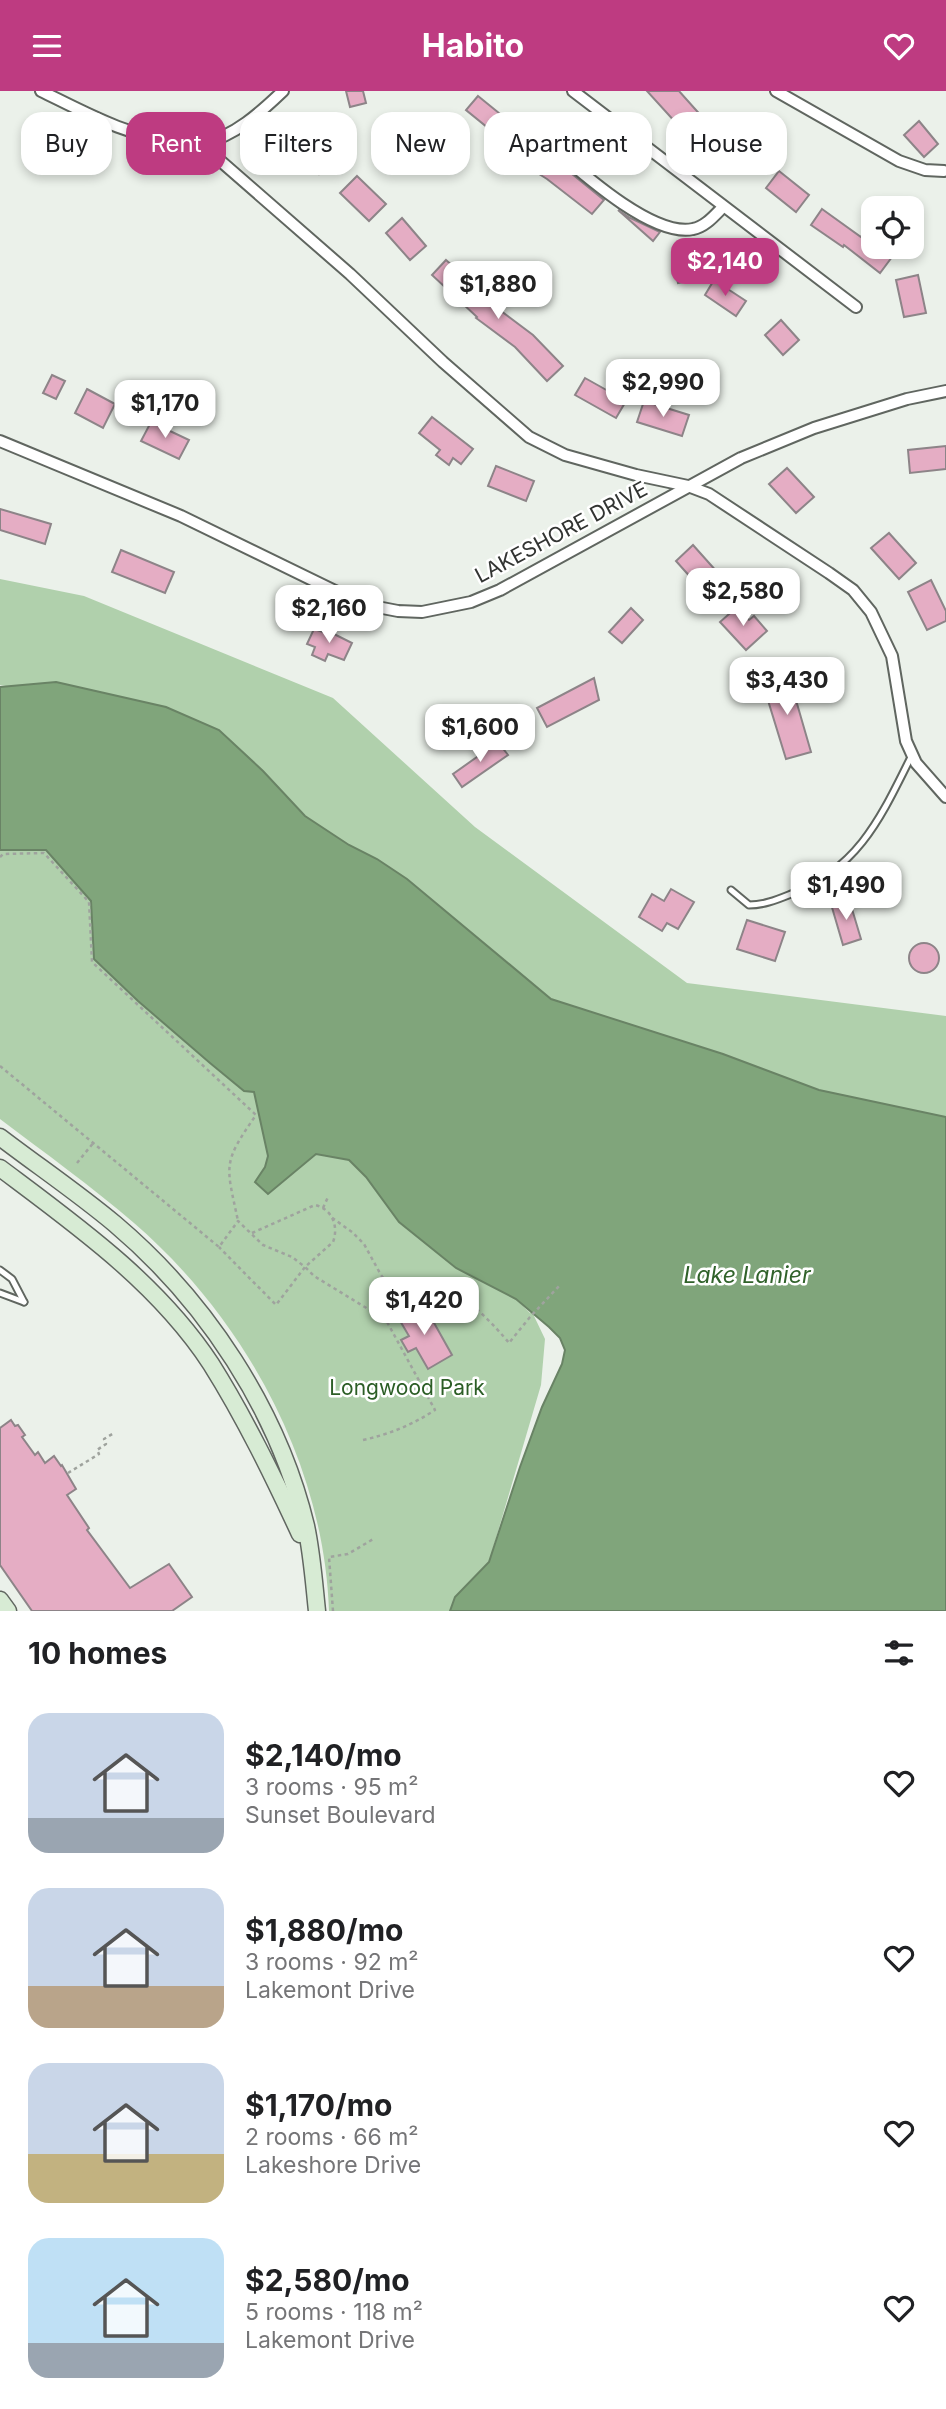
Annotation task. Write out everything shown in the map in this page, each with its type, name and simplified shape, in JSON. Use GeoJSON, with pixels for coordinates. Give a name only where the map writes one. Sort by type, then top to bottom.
{"type":"FeatureCollection","features":[{"type":"Feature","properties":{"kind":"street"},"geometry":{"type":"LineString","coordinates":[[41,91],[126,130]]}},
{"type":"Feature","properties":{"kind":"street"},"geometry":{"type":"LineString","coordinates":[[226,134],[244,124],[283,91]]}},
{"type":"Feature","properties":{"kind":"street"},"geometry":{"type":"LineString","coordinates":[[573,91],[856,307]]}},
{"type":"Feature","properties":{"kind":"street"},"geometry":{"type":"LineString","coordinates":[[776,91],[899,161],[925,170],[944,171]]}},
{"type":"Feature","properties":{"kind":"street"},"geometry":{"type":"LineString","coordinates":[[226,166],[350,274],[528,437],[565,455],[688,486],[709,494],[853,590],[872,612],[892,656],[906,741],[912,755],[946,797]]}},
{"type":"Feature","properties":{"kind":"street"},"geometry":{"type":"LineString","coordinates":[[587,175],[653,223],[673,230],[694,229],[708,222],[723,208]]}},
{"type":"Feature","properties":{"kind":"street","name":"LAKESHORE DRIVE"},"geometry":{"type":"LineString","coordinates":[[0,441],[181,516],[335,591],[372,606],[422,612],[471,602],[500,590],[741,458],[814,428],[946,391]]}},
{"type":"Feature","properties":{"kind":"street"},"geometry":{"type":"LineString","coordinates":[[0,1137],[116,1225],[175,1284],[219,1339],[246,1380],[282,1452],[306,1527],[317,1611]]}},
{"type":"Feature","properties":{"kind":"street"},"geometry":{"type":"LineString","coordinates":[[0,1168],[131,1272],[188,1334],[210,1363],[248,1427],[312,1562]]}},
{"type":"Feature","properties":{"kind":"street"},"geometry":{"type":"LineString","coordinates":[[0,1600],[8,1611]]}},
{"type":"Feature","properties":{"kind":"lane"},"geometry":{"type":"LineString","coordinates":[[731,890],[749,905],[762,905],[829,876],[861,846],[888,803],[912,755]]}},
{"type":"Feature","properties":{"kind":"lane"},"geometry":{"type":"LineString","coordinates":[[0,1270],[12,1279],[24,1302],[0,1293]]}},
{"type":"Feature","properties":{"kind":"path"},"geometry":{"type":"LineString","coordinates":[[1,855],[44,853],[89,902],[92,962],[256,1115],[229,1158],[228,1176],[238,1221],[270,1249],[292,1257],[314,1276],[386,1320],[435,1410],[392,1433],[363,1440]]}},
{"type":"Feature","properties":{"kind":"path"},"geometry":{"type":"LineString","coordinates":[[0,1066],[219,1247],[276,1305],[305,1267],[333,1242],[336,1231],[331,1217]]}},
{"type":"Feature","properties":{"kind":"path"},"geometry":{"type":"LineString","coordinates":[[77,1163],[94,1142]]}},
{"type":"Feature","properties":{"kind":"path"},"geometry":{"type":"LineString","coordinates":[[323,1207],[328,1196]]}},
{"type":"Feature","properties":{"kind":"path"},"geometry":{"type":"LineString","coordinates":[[252,1233],[315,1205],[323,1207],[364,1244],[381,1275],[404,1304]]}},
{"type":"Feature","properties":{"kind":"path"},"geometry":{"type":"LineString","coordinates":[[219,1247],[238,1221]]}},
{"type":"Feature","properties":{"kind":"path"},"geometry":{"type":"LineString","coordinates":[[386,1320],[416,1296],[437,1287],[452,1290],[509,1343],[561,1284]]}},
{"type":"Feature","properties":{"kind":"path"},"geometry":{"type":"LineString","coordinates":[[68,1473],[99,1454],[97,1450],[106,1444],[104,1439],[114,1433]]}},
{"type":"Feature","properties":{"kind":"path"},"geometry":{"type":"LineString","coordinates":[[334,1611],[328,1557],[348,1554],[375,1538]]}},
{"type":"Feature","properties":{"kind":"green space"},"geometry":{"type":"Polygon","coordinates":[[[0,579],[84,596],[333,698],[475,827],[687,983],[946,1016],[946,1136],[636,1053],[485,970],[115,704],[0,685],[0,579]]]}},
{"type":"Feature","properties":{"kind":"green space","name":"Longwood Park"},"geometry":{"type":"Polygon","coordinates":[[[0,850],[46,850],[91,901],[94,959],[210,1063],[244,1091],[254,1092],[268,1156],[265,1167],[255,1182],[268,1194],[316,1154],[349,1160],[366,1177],[399,1222],[456,1268],[516,1299],[530,1313],[559,1284],[562,1287],[534,1316],[545,1339],[541,1385],[489,1562],[455,1597],[450,1611],[329,1611],[324,1556],[312,1502],[294,1449],[271,1398],[243,1349],[211,1303],[174,1261],[134,1223],[0,1119],[0,850]]]}},
{"type":"Feature","properties":{"kind":"water","name":"Lake Lanier"},"geometry":{"type":"Polygon","coordinates":[[[56,682],[166,707],[219,730],[263,771],[305,816],[407,879],[551,999],[723,1054],[819,1090],[946,1117],[946,1611],[450,1611],[455,1597],[489,1562],[542,1407],[562,1364],[565,1350],[560,1338],[516,1299],[456,1268],[399,1222],[366,1177],[349,1160],[316,1154],[268,1194],[255,1182],[265,1167],[268,1156],[254,1092],[244,1091],[210,1063],[94,959],[91,901],[46,850],[0,850],[0,687],[56,682]]]}},
{"type":"Feature","properties":{"kind":"building"},"geometry":{"type":"Polygon","coordinates":[[[346,91],[363,91],[366,103],[350,107],[346,91]]]}},
{"type":"Feature","properties":{"kind":"building"},"geometry":{"type":"Polygon","coordinates":[[[647,91],[679,91],[698,112],[666,112],[647,91]]]}},
{"type":"Feature","properties":{"kind":"building"},"geometry":{"type":"Polygon","coordinates":[[[478,96],[498,112],[484,112],[484,125],[466,110],[478,96]]]}},
{"type":"Feature","properties":{"kind":"building"},"geometry":{"type":"Polygon","coordinates":[[[919,121],[938,144],[924,157],[904,135],[919,121]]]}},
{"type":"Feature","properties":{"kind":"building"},"geometry":{"type":"Polygon","coordinates":[[[541,175],[573,175],[604,200],[592,214],[541,175]]]}},
{"type":"Feature","properties":{"kind":"building"},"geometry":{"type":"Polygon","coordinates":[[[776,175],[784,175],[809,195],[796,212],[766,188],[776,175]]]}},
{"type":"Feature","properties":{"kind":"building"},"geometry":{"type":"Polygon","coordinates":[[[357,176],[386,204],[369,221],[340,193],[357,176]]]}},
{"type":"Feature","properties":{"kind":"building"},"geometry":{"type":"Polygon","coordinates":[[[822,209],[861,237],[861,258],[844,245],[843,247],[811,225],[822,209]]]}},
{"type":"Feature","properties":{"kind":"building"},"geometry":{"type":"Polygon","coordinates":[[[618,210],[630,218],[660,232],[653,241],[618,210]]]}},
{"type":"Feature","properties":{"kind":"building"},"geometry":{"type":"Polygon","coordinates":[[[402,218],[426,246],[410,260],[386,233],[402,218]]]}},
{"type":"Feature","properties":{"kind":"building"},"geometry":{"type":"Polygon","coordinates":[[[694,256],[698,279],[678,283],[673,260],[694,256]]]}},
{"type":"Feature","properties":{"kind":"building"},"geometry":{"type":"Polygon","coordinates":[[[862,259],[890,259],[880,273],[862,259]]]}},
{"type":"Feature","properties":{"kind":"building"},"geometry":{"type":"Polygon","coordinates":[[[446,260],[479,289],[476,292],[533,335],[563,366],[547,381],[515,347],[476,318],[432,275],[446,260]]]}},
{"type":"Feature","properties":{"kind":"building"},"geometry":{"type":"Polygon","coordinates":[[[918,275],[926,313],[904,317],[896,280],[918,275]]]}},
{"type":"Feature","properties":{"kind":"building"},"geometry":{"type":"Polygon","coordinates":[[[714,280],[746,301],[736,316],[705,295],[714,280]]]}},
{"type":"Feature","properties":{"kind":"building"},"geometry":{"type":"Polygon","coordinates":[[[781,320],[799,340],[783,355],[765,335],[781,320]]]}},
{"type":"Feature","properties":{"kind":"building"},"geometry":{"type":"Polygon","coordinates":[[[52,375],[65,381],[56,399],[43,393],[52,375]]]}},
{"type":"Feature","properties":{"kind":"building"},"geometry":{"type":"Polygon","coordinates":[[[585,378],[626,401],[616,418],[575,395],[585,378]]]}},
{"type":"Feature","properties":{"kind":"building"},"geometry":{"type":"Polygon","coordinates":[[[87,389],[115,404],[103,428],[75,413],[87,389]]]}},
{"type":"Feature","properties":{"kind":"building"},"geometry":{"type":"Polygon","coordinates":[[[644,401],[689,415],[682,436],[637,422],[644,401]]]}},
{"type":"Feature","properties":{"kind":"building"},"geometry":{"type":"Polygon","coordinates":[[[432,417],[473,449],[461,464],[453,458],[449,465],[436,455],[440,450],[419,433],[432,417]]]}},
{"type":"Feature","properties":{"kind":"building"},"geometry":{"type":"Polygon","coordinates":[[[151,422],[189,440],[179,459],[141,441],[151,422]]]}},
{"type":"Feature","properties":{"kind":"building"},"geometry":{"type":"Polygon","coordinates":[[[946,446],[946,469],[910,473],[908,450],[946,446]]]}},
{"type":"Feature","properties":{"kind":"building"},"geometry":{"type":"Polygon","coordinates":[[[496,466],[534,481],[526,501],[488,486],[496,466]]]}},
{"type":"Feature","properties":{"kind":"building"},"geometry":{"type":"Polygon","coordinates":[[[787,468],[814,497],[796,513],[769,484],[787,468]]]}},
{"type":"Feature","properties":{"kind":"building"},"geometry":{"type":"Polygon","coordinates":[[[0,509],[51,524],[45,544],[0,530],[0,509]]]}},
{"type":"Feature","properties":{"kind":"building"},"geometry":{"type":"Polygon","coordinates":[[[889,533],[916,563],[899,579],[871,548],[889,533]]]}},
{"type":"Feature","properties":{"kind":"building"},"geometry":{"type":"Polygon","coordinates":[[[693,545],[726,582],[709,598],[676,561],[693,545]]]}},
{"type":"Feature","properties":{"kind":"building"},"geometry":{"type":"Polygon","coordinates":[[[121,550],[174,572],[165,593],[112,572],[121,550]]]}},
{"type":"Feature","properties":{"kind":"building"},"geometry":{"type":"Polygon","coordinates":[[[931,580],[946,611],[946,621],[927,630],[908,592],[931,580]]]}},
{"type":"Feature","properties":{"kind":"building"},"geometry":{"type":"Polygon","coordinates":[[[737,607],[749,620],[754,616],[767,631],[746,650],[720,622],[737,607]]]}},
{"type":"Feature","properties":{"kind":"building"},"geometry":{"type":"Polygon","coordinates":[[[631,608],[643,620],[622,643],[609,632],[631,608]]]}},
{"type":"Feature","properties":{"kind":"building"},"geometry":{"type":"Polygon","coordinates":[[[314,629],[323,632],[324,629],[352,643],[344,660],[328,654],[325,661],[312,655],[315,647],[307,644],[314,629]]]}},
{"type":"Feature","properties":{"kind":"building"},"geometry":{"type":"Polygon","coordinates":[[[789,676],[811,752],[786,759],[763,684],[789,676]]]}},
{"type":"Feature","properties":{"kind":"building"},"geometry":{"type":"Polygon","coordinates":[[[594,678],[599,700],[547,727],[537,708],[594,678]]]}},
{"type":"Feature","properties":{"kind":"building"},"geometry":{"type":"Polygon","coordinates":[[[498,742],[508,755],[462,787],[453,774],[498,742]]]}},
{"type":"Feature","properties":{"kind":"building"},"geometry":{"type":"Polygon","coordinates":[[[671,889],[694,902],[678,929],[667,923],[662,931],[639,917],[652,894],[664,901],[671,889]]]}},
{"type":"Feature","properties":{"kind":"building"},"geometry":{"type":"Polygon","coordinates":[[[849,899],[861,939],[843,945],[831,904],[849,899]]]}},
{"type":"Feature","properties":{"kind":"building"},"geometry":{"type":"Polygon","coordinates":[[[747,920],[785,932],[775,961],[737,949],[747,920]]]}},
{"type":"Feature","properties":{"kind":"building"},"geometry":{"type":"Polygon","coordinates":[[[924,943],[930,944],[938,952],[938,964],[930,972],[924,973],[918,972],[910,964],[909,958],[910,952],[918,944],[924,943]]]}},
{"type":"Feature","properties":{"kind":"building"},"geometry":{"type":"Polygon","coordinates":[[[424,1305],[452,1355],[428,1369],[416,1348],[408,1352],[401,1340],[409,1336],[399,1319],[424,1305]]]}},
{"type":"Feature","properties":{"kind":"building"},"geometry":{"type":"Polygon","coordinates":[[[11,1420],[25,1435],[22,1437],[35,1455],[38,1452],[45,1463],[54,1456],[62,1465],[76,1489],[67,1495],[89,1528],[87,1530],[130,1588],[169,1564],[192,1597],[172,1611],[32,1611],[0,1565],[0,1428],[11,1420]]]}}]}
